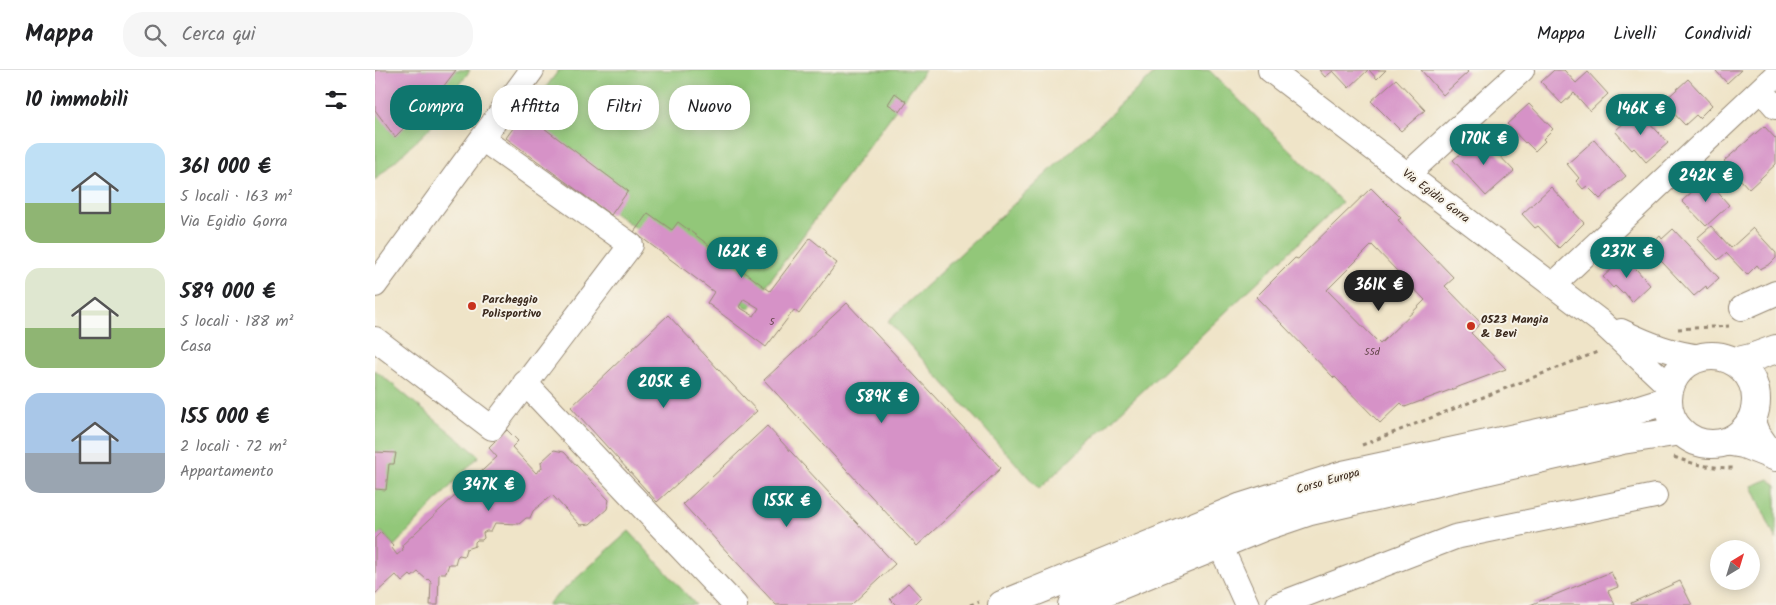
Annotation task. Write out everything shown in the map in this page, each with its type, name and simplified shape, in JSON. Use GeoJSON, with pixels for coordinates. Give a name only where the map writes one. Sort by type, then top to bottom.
{"type":"FeatureCollection","features":[{"type":"Feature","properties":{"kind":"main road"},"geometry":{"type":"LineString","coordinates":[[1733,362],[1776,349]]}},
{"type":"Feature","properties":{"kind":"main road"},"geometry":{"type":"LineString","coordinates":[[1703,357],[1724,358],[1733,362],[1744,370],[1761,398],[1741,434],[1725,443],[1701,443],[1690,439],[1681,431],[1672,417],[1669,393],[1675,376],[1692,361],[1703,357]]}},
{"type":"Feature","properties":{"kind":"main road","name":"Corso Europa"},"geometry":{"type":"LineString","coordinates":[[1002,605],[1243,507],[1343,475],[1617,416],[1669,393]]}},
{"type":"Feature","properties":{"kind":"main road","name":"Corso Europa"},"geometry":{"type":"LineString","coordinates":[[1072,605],[1263,527],[1310,511],[1622,440],[1681,431]]}},
{"type":"Feature","properties":{"kind":"street"},"geometry":{"type":"LineString","coordinates":[[375,285],[532,70]]}},
{"type":"Feature","properties":{"kind":"street","name":"Via Egidio Gorra"},"geometry":{"type":"LineString","coordinates":[[1270,70],[1601,322],[1669,393]]}},
{"type":"Feature","properties":{"kind":"street"},"geometry":{"type":"LineString","coordinates":[[1408,174],[1522,70]]}},
{"type":"Feature","properties":{"kind":"street"},"geometry":{"type":"LineString","coordinates":[[1553,285],[1771,90]]}},
{"type":"Feature","properties":{"kind":"street"},"geometry":{"type":"LineString","coordinates":[[375,339],[492,428],[631,245],[482,139]]}},
{"type":"Feature","properties":{"kind":"street"},"geometry":{"type":"LineString","coordinates":[[1739,317],[1776,293]]}},
{"type":"Feature","properties":{"kind":"street","name":"Via Egidio Gorra"},"geometry":{"type":"LineString","coordinates":[[1601,322],[1649,345],[1684,355],[1703,357]]}},
{"type":"Feature","properties":{"kind":"street"},"geometry":{"type":"LineString","coordinates":[[525,383],[735,605]]}},
{"type":"Feature","properties":{"kind":"street"},"geometry":{"type":"LineString","coordinates":[[1761,398],[1757,432],[1776,459]]}},
{"type":"Feature","properties":{"kind":"street"},"geometry":{"type":"LineString","coordinates":[[1725,443],[1743,446],[1776,459]]}},
{"type":"Feature","properties":{"kind":"street"},"geometry":{"type":"LineString","coordinates":[[1278,605],[1455,537],[1655,496]]}},
{"type":"Feature","properties":{"kind":"street"},"geometry":{"type":"LineString","coordinates":[[1220,545],[1247,605]]}},
{"type":"Feature","properties":{"kind":"path"},"geometry":{"type":"LineString","coordinates":[[1676,329],[1739,317]]}},
{"type":"Feature","properties":{"kind":"green space"},"geometry":{"type":"Polygon","coordinates":[[[375,70],[470,70],[460,85],[390,85],[390,130],[428,130],[375,180],[375,70]]]}},
{"type":"Feature","properties":{"kind":"green space"},"geometry":{"type":"Polygon","coordinates":[[[559,70],[925,70],[749,309],[508,137],[513,130],[578,130],[578,85],[548,85],[559,70]]]}},
{"type":"Feature","properties":{"kind":"green space"},"geometry":{"type":"Polygon","coordinates":[[[1158,70],[1209,70],[1342,202],[1039,489],[888,321],[1158,70]]]}},
{"type":"Feature","properties":{"kind":"green space"},"geometry":{"type":"Polygon","coordinates":[[[375,370],[479,456],[394,546],[382,532],[375,538],[375,370]]]}},
{"type":"Feature","properties":{"kind":"green space"},"geometry":{"type":"Polygon","coordinates":[[[1769,479],[1776,485],[1776,540],[1752,486],[1769,479]]]}},
{"type":"Feature","properties":{"kind":"green space"},"geometry":{"type":"Polygon","coordinates":[[[629,531],[696,605],[548,605],[548,604],[629,531]]]}},
{"type":"Feature","properties":{"kind":"building"},"geometry":{"type":"Polygon","coordinates":[[[375,70],[456,70],[445,85],[390,85],[390,130],[402,130],[395,137],[375,110],[375,70]]]}},
{"type":"Feature","properties":{"kind":"building"},"geometry":{"type":"Polygon","coordinates":[[[1319,70],[1368,70],[1349,88],[1333,71],[1325,77],[1319,70]]]}},
{"type":"Feature","properties":{"kind":"building"},"geometry":{"type":"Polygon","coordinates":[[[1369,70],[1386,70],[1377,79],[1369,70]]]}},
{"type":"Feature","properties":{"kind":"building"},"geometry":{"type":"Polygon","coordinates":[[[1421,70],[1466,70],[1468,72],[1443,95],[1421,70]]]}},
{"type":"Feature","properties":{"kind":"building"},"geometry":{"type":"Polygon","coordinates":[[[1554,70],[1564,70],[1576,83],[1588,72],[1608,94],[1590,111],[1574,93],[1562,104],[1541,82],[1554,70]]]}},
{"type":"Feature","properties":{"kind":"building"},"geometry":{"type":"Polygon","coordinates":[[[1715,70],[1741,70],[1727,83],[1715,70]]]}},
{"type":"Feature","properties":{"kind":"building"},"geometry":{"type":"Polygon","coordinates":[[[1396,79],[1425,110],[1401,131],[1371,101],[1396,79]]]}},
{"type":"Feature","properties":{"kind":"building"},"geometry":{"type":"Polygon","coordinates":[[[1688,79],[1712,105],[1699,118],[1696,115],[1685,125],[1663,102],[1688,79]]]}},
{"type":"Feature","properties":{"kind":"building"},"geometry":{"type":"Polygon","coordinates":[[[895,93],[907,102],[900,112],[888,104],[895,93]]]}},
{"type":"Feature","properties":{"kind":"building"},"geometry":{"type":"Polygon","coordinates":[[[1529,104],[1553,129],[1535,151],[1507,124],[1529,104]]]}},
{"type":"Feature","properties":{"kind":"building"},"geometry":{"type":"Polygon","coordinates":[[[1638,110],[1668,143],[1646,162],[1615,131],[1638,110]]]}},
{"type":"Feature","properties":{"kind":"building"},"geometry":{"type":"Polygon","coordinates":[[[1764,126],[1776,139],[1776,164],[1749,189],[1724,161],[1764,126]]]}},
{"type":"Feature","properties":{"kind":"building"},"geometry":{"type":"Polygon","coordinates":[[[512,130],[547,130],[628,191],[611,215],[506,138],[512,130]]]}},
{"type":"Feature","properties":{"kind":"building"},"geometry":{"type":"Polygon","coordinates":[[[1481,136],[1514,171],[1486,196],[1453,160],[1481,136]]]}},
{"type":"Feature","properties":{"kind":"building"},"geometry":{"type":"Polygon","coordinates":[[[1594,140],[1626,176],[1600,199],[1587,186],[1583,189],[1576,181],[1579,178],[1567,164],[1594,140]]]}},
{"type":"Feature","properties":{"kind":"building"},"geometry":{"type":"Polygon","coordinates":[[[1706,179],[1729,205],[1706,226],[1682,201],[1706,179]]]}},
{"type":"Feature","properties":{"kind":"building"},"geometry":{"type":"Polygon","coordinates":[[[1551,187],[1584,223],[1559,248],[1538,226],[1535,228],[1522,214],[1551,187]]]}},
{"type":"Feature","properties":{"kind":"building"},"geometry":{"type":"Polygon","coordinates":[[[1371,188],[1401,218],[1398,220],[1454,278],[1445,286],[1481,323],[1471,333],[1506,369],[1405,407],[1401,403],[1380,423],[1256,297],[1371,188]],[[1372,245],[1327,290],[1380,344],[1425,300],[1372,245]]]}},
{"type":"Feature","properties":{"kind":"building"},"geometry":{"type":"Polygon","coordinates":[[[648,213],[672,230],[678,222],[770,291],[810,238],[826,251],[825,254],[837,263],[799,314],[794,310],[766,347],[707,303],[714,292],[634,232],[648,213]],[[744,299],[739,307],[754,316],[759,308],[744,299]]]}},
{"type":"Feature","properties":{"kind":"building"},"geometry":{"type":"Polygon","coordinates":[[[1711,226],[1731,248],[1753,228],[1776,253],[1776,258],[1770,264],[1760,269],[1757,265],[1747,275],[1726,253],[1718,260],[1697,238],[1711,226]]]}},
{"type":"Feature","properties":{"kind":"building"},"geometry":{"type":"Polygon","coordinates":[[[1673,229],[1719,278],[1707,289],[1706,286],[1694,296],[1648,247],[1660,236],[1662,239],[1673,229]]]}},
{"type":"Feature","properties":{"kind":"building"},"geometry":{"type":"Polygon","coordinates":[[[1623,254],[1650,285],[1632,302],[1624,292],[1622,293],[1615,286],[1613,288],[1603,277],[1613,268],[1611,266],[1623,254]]]}},
{"type":"Feature","properties":{"kind":"building"},"geometry":{"type":"Polygon","coordinates":[[[847,303],[1001,468],[917,546],[764,380],[847,303]]]}},
{"type":"Feature","properties":{"kind":"building"},"geometry":{"type":"Polygon","coordinates":[[[668,315],[757,411],[657,502],[571,407],[668,315]]]}},
{"type":"Feature","properties":{"kind":"building"},"geometry":{"type":"Polygon","coordinates":[[[767,426],[895,564],[851,605],[776,605],[683,504],[767,426]]]}},
{"type":"Feature","properties":{"kind":"building"},"geometry":{"type":"Polygon","coordinates":[[[507,430],[518,441],[512,447],[536,473],[542,468],[541,462],[554,450],[564,452],[609,500],[607,509],[590,524],[580,525],[552,495],[533,511],[530,518],[526,518],[519,524],[495,523],[491,531],[483,533],[484,538],[482,540],[477,540],[475,546],[466,549],[464,556],[459,555],[455,564],[449,564],[446,573],[439,574],[438,605],[430,605],[431,582],[418,572],[412,577],[410,575],[402,582],[396,575],[375,594],[375,538],[381,532],[394,546],[392,548],[397,555],[403,550],[402,545],[497,457],[489,448],[507,430]]]}},
{"type":"Feature","properties":{"kind":"building"},"geometry":{"type":"Polygon","coordinates":[[[375,452],[396,453],[394,464],[389,464],[386,490],[375,489],[375,452]]]}},
{"type":"Feature","properties":{"kind":"building"},"geometry":{"type":"Polygon","coordinates":[[[1611,572],[1618,587],[1608,591],[1615,605],[1530,605],[1611,572]]]}},
{"type":"Feature","properties":{"kind":"building"},"geometry":{"type":"Polygon","coordinates":[[[1680,581],[1692,605],[1632,605],[1631,603],[1680,581]]]}},
{"type":"Feature","properties":{"kind":"building"},"geometry":{"type":"Polygon","coordinates":[[[908,583],[921,597],[913,605],[896,605],[890,599],[908,583]]]}},
{"type":"Feature","properties":{"kind":"place","name":"Parcheggio Polisportivo"},"geometry":{"type":"Point","coordinates":[472,306]}},
{"type":"Feature","properties":{"kind":"place","name":"0523 Mangia & Bevi"},"geometry":{"type":"Point","coordinates":[1471,326]}}]}
